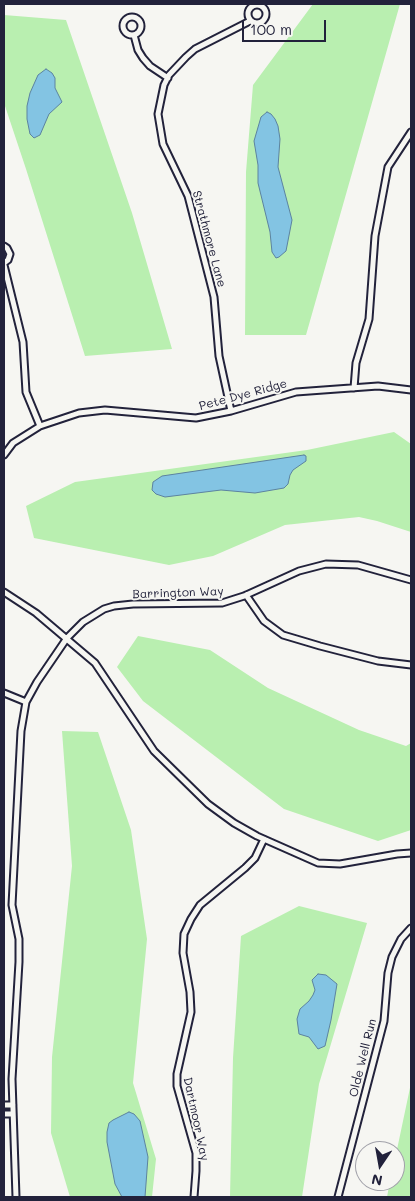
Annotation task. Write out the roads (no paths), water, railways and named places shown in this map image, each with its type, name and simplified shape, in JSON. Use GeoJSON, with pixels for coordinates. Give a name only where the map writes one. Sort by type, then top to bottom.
{"type":"FeatureCollection","features":[{"type":"Feature","properties":{"kind":"street","name":"Strathmore Lane"},"geometry":{"type":"LineString","coordinates":[[231,411],[218,347],[214,297],[188,196],[163,144],[158,114],[168,78],[179,64],[194,49],[250,21]]}},
{"type":"Feature","properties":{"kind":"street"},"geometry":{"type":"LineString","coordinates":[[134,35],[138,50],[143,58],[150,66],[168,78]]}},
{"type":"Feature","properties":{"kind":"street"},"geometry":{"type":"LineString","coordinates":[[354,388],[356,363],[369,319],[375,236],[388,167],[411,132]]}},
{"type":"Feature","properties":{"kind":"street"},"geometry":{"type":"LineString","coordinates":[[4,246],[10,254],[4,264],[23,342],[26,392],[40,426]]}},
{"type":"Feature","properties":{"kind":"street","name":"Pete Dye Ridge"},"geometry":{"type":"LineString","coordinates":[[4,455],[12,444],[40,426],[79,413],[105,410],[196,418],[231,411],[296,392],[378,386],[411,390]]}},
{"type":"Feature","properties":{"kind":"street","name":"Barrington Way"},"geometry":{"type":"LineString","coordinates":[[16,1197],[12,1079],[19,962],[18,939],[12,905],[21,731],[26,702],[37,682],[67,638],[92,615],[114,606],[222,603],[246,595],[298,571],[326,564],[358,565],[411,580]]}},
{"type":"Feature","properties":{"kind":"street"},"geometry":{"type":"LineString","coordinates":[[4,592],[36,613],[94,663],[154,751],[214,809],[234,824],[308,860],[329,864],[411,853]]}},
{"type":"Feature","properties":{"kind":"street"},"geometry":{"type":"LineString","coordinates":[[246,595],[264,620],[284,635],[320,646],[411,666]]}},
{"type":"Feature","properties":{"kind":"street"},"geometry":{"type":"LineString","coordinates":[[4,693],[26,702]]}},
{"type":"Feature","properties":{"kind":"street","name":"Dartmoor Way"},"geometry":{"type":"LineString","coordinates":[[194,1197],[196,1152],[177,1086],[177,1074],[191,1012],[190,992],[183,953],[184,934],[190,919],[200,905],[255,858],[264,839]]}},
{"type":"Feature","properties":{"kind":"street","name":"Olde Well Run"},"geometry":{"type":"LineString","coordinates":[[338,1197],[384,1021],[388,973],[392,958],[401,939],[411,928]]}},
{"type":"Feature","properties":{"kind":"street"},"geometry":{"type":"LineString","coordinates":[[4,1105],[13,1105]]}},
{"type":"Feature","properties":{"kind":"street"},"geometry":{"type":"LineString","coordinates":[[4,1114],[13,1114]]}},
{"type":"Feature","properties":{"kind":"water"},"geometry":{"type":"Polygon","coordinates":[[[46,69],[55,78],[55,88],[62,102],[49,114],[40,135],[34,138],[30,134],[27,106],[30,93],[38,75],[46,69]]]}},
{"type":"Feature","properties":{"kind":"water"},"geometry":{"type":"Polygon","coordinates":[[[267,112],[275,119],[278,126],[280,139],[278,167],[292,220],[286,251],[276,258],[272,252],[270,232],[258,183],[258,165],[254,141],[261,117],[267,112]]]}},
{"type":"Feature","properties":{"kind":"water"},"geometry":{"type":"Polygon","coordinates":[[[306,456],[306,461],[293,470],[288,484],[284,488],[255,493],[221,490],[165,497],[156,494],[152,490],[153,482],[162,476],[306,456]]]}},
{"type":"Feature","properties":{"kind":"water"},"geometry":{"type":"Polygon","coordinates":[[[318,974],[326,975],[337,984],[325,1046],[318,1049],[309,1037],[299,1034],[297,1019],[300,1009],[313,995],[315,990],[312,980],[318,974]]]}},
{"type":"Feature","properties":{"kind":"water"},"geometry":{"type":"Polygon","coordinates":[[[129,1112],[134,1114],[140,1121],[148,1157],[145,1197],[122,1197],[115,1184],[107,1142],[109,1123],[129,1112]]]}}]}
